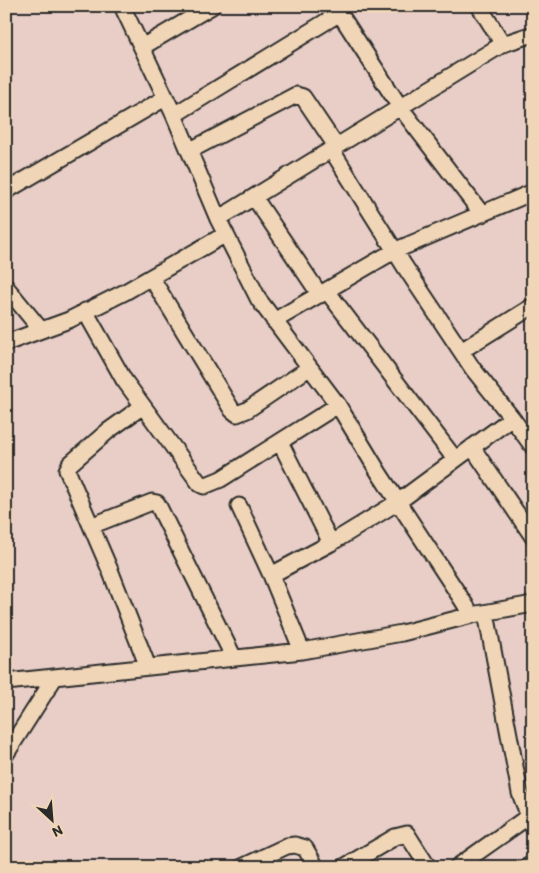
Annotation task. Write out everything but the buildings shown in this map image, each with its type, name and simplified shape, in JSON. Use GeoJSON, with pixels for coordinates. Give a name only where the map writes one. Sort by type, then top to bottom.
{"type":"FeatureCollection","features":[{"type":"Feature","properties":{"kind":"street"},"geometry":{"type":"LineString","coordinates":[[122,6],[174,115],[218,219],[259,300],[338,405],[398,502],[479,614],[520,793],[531,822],[457,867]]}},
{"type":"Feature","properties":{"kind":"street"},"geometry":{"type":"LineString","coordinates":[[142,47],[212,6]]}},
{"type":"Feature","properties":{"kind":"street"},"geometry":{"type":"LineString","coordinates":[[479,6],[503,44]]}},
{"type":"Feature","properties":{"kind":"street"},"geometry":{"type":"LineString","coordinates":[[174,115],[338,10],[400,107],[482,214]]}},
{"type":"Feature","properties":{"kind":"street"},"geometry":{"type":"LineString","coordinates":[[218,219],[503,44],[533,34]]}},
{"type":"Feature","properties":{"kind":"street"},"geometry":{"type":"LineString","coordinates":[[189,151],[296,95],[303,97],[394,251],[473,369],[512,418],[528,432],[533,447]]}},
{"type":"Feature","properties":{"kind":"street"},"geometry":{"type":"LineString","coordinates":[[6,191],[165,98]]}},
{"type":"Feature","properties":{"kind":"street"},"geometry":{"type":"LineString","coordinates":[[274,321],[394,251],[533,192]]}},
{"type":"Feature","properties":{"kind":"street"},"geometry":{"type":"LineString","coordinates":[[254,197],[323,293],[455,460]]}},
{"type":"Feature","properties":{"kind":"street"},"geometry":{"type":"LineString","coordinates":[[6,343],[85,311],[151,277],[226,234]]}},
{"type":"Feature","properties":{"kind":"street"},"geometry":{"type":"LineString","coordinates":[[151,277],[232,410],[237,414],[247,410],[309,368]]}},
{"type":"Feature","properties":{"kind":"street"},"geometry":{"type":"LineString","coordinates":[[6,287],[41,330]]}},
{"type":"Feature","properties":{"kind":"street"},"geometry":{"type":"LineString","coordinates":[[461,351],[533,306]]}},
{"type":"Feature","properties":{"kind":"street"},"geometry":{"type":"LineString","coordinates":[[85,311],[124,380],[200,484],[204,486],[221,479],[338,405]]}},
{"type":"Feature","properties":{"kind":"street"},"geometry":{"type":"LineString","coordinates":[[143,406],[108,431],[67,468],[148,667]]}},
{"type":"Feature","properties":{"kind":"street"},"geometry":{"type":"LineString","coordinates":[[271,575],[398,502],[512,418]]}},
{"type":"Feature","properties":{"kind":"street"},"geometry":{"type":"LineString","coordinates":[[280,442],[331,542]]}},
{"type":"Feature","properties":{"kind":"street"},"geometry":{"type":"LineString","coordinates":[[472,447],[533,537]]}},
{"type":"Feature","properties":{"kind":"street"},"geometry":{"type":"LineString","coordinates":[[91,526],[152,502],[157,503],[234,658]]}},
{"type":"Feature","properties":{"kind":"street"},"geometry":{"type":"LineString","coordinates":[[239,506],[271,575],[302,651]]}},
{"type":"Feature","properties":{"kind":"street"},"geometry":{"type":"LineString","coordinates":[[8,679],[55,677],[302,651],[402,633],[479,614],[533,604]]}},
{"type":"Feature","properties":{"kind":"street"},"geometry":{"type":"LineString","coordinates":[[6,754],[55,677]]}},
{"type":"Feature","properties":{"kind":"street"},"geometry":{"type":"LineString","coordinates":[[344,867],[395,838],[406,834],[428,867]]}},
{"type":"Feature","properties":{"kind":"street"},"geometry":{"type":"LineString","coordinates":[[242,867],[277,850],[295,845],[305,848],[316,867]]}},
{"type":"Feature","properties":{"kind":"street"},"geometry":{"type":"LineString","coordinates":[[528,867],[533,863]]}}]}
